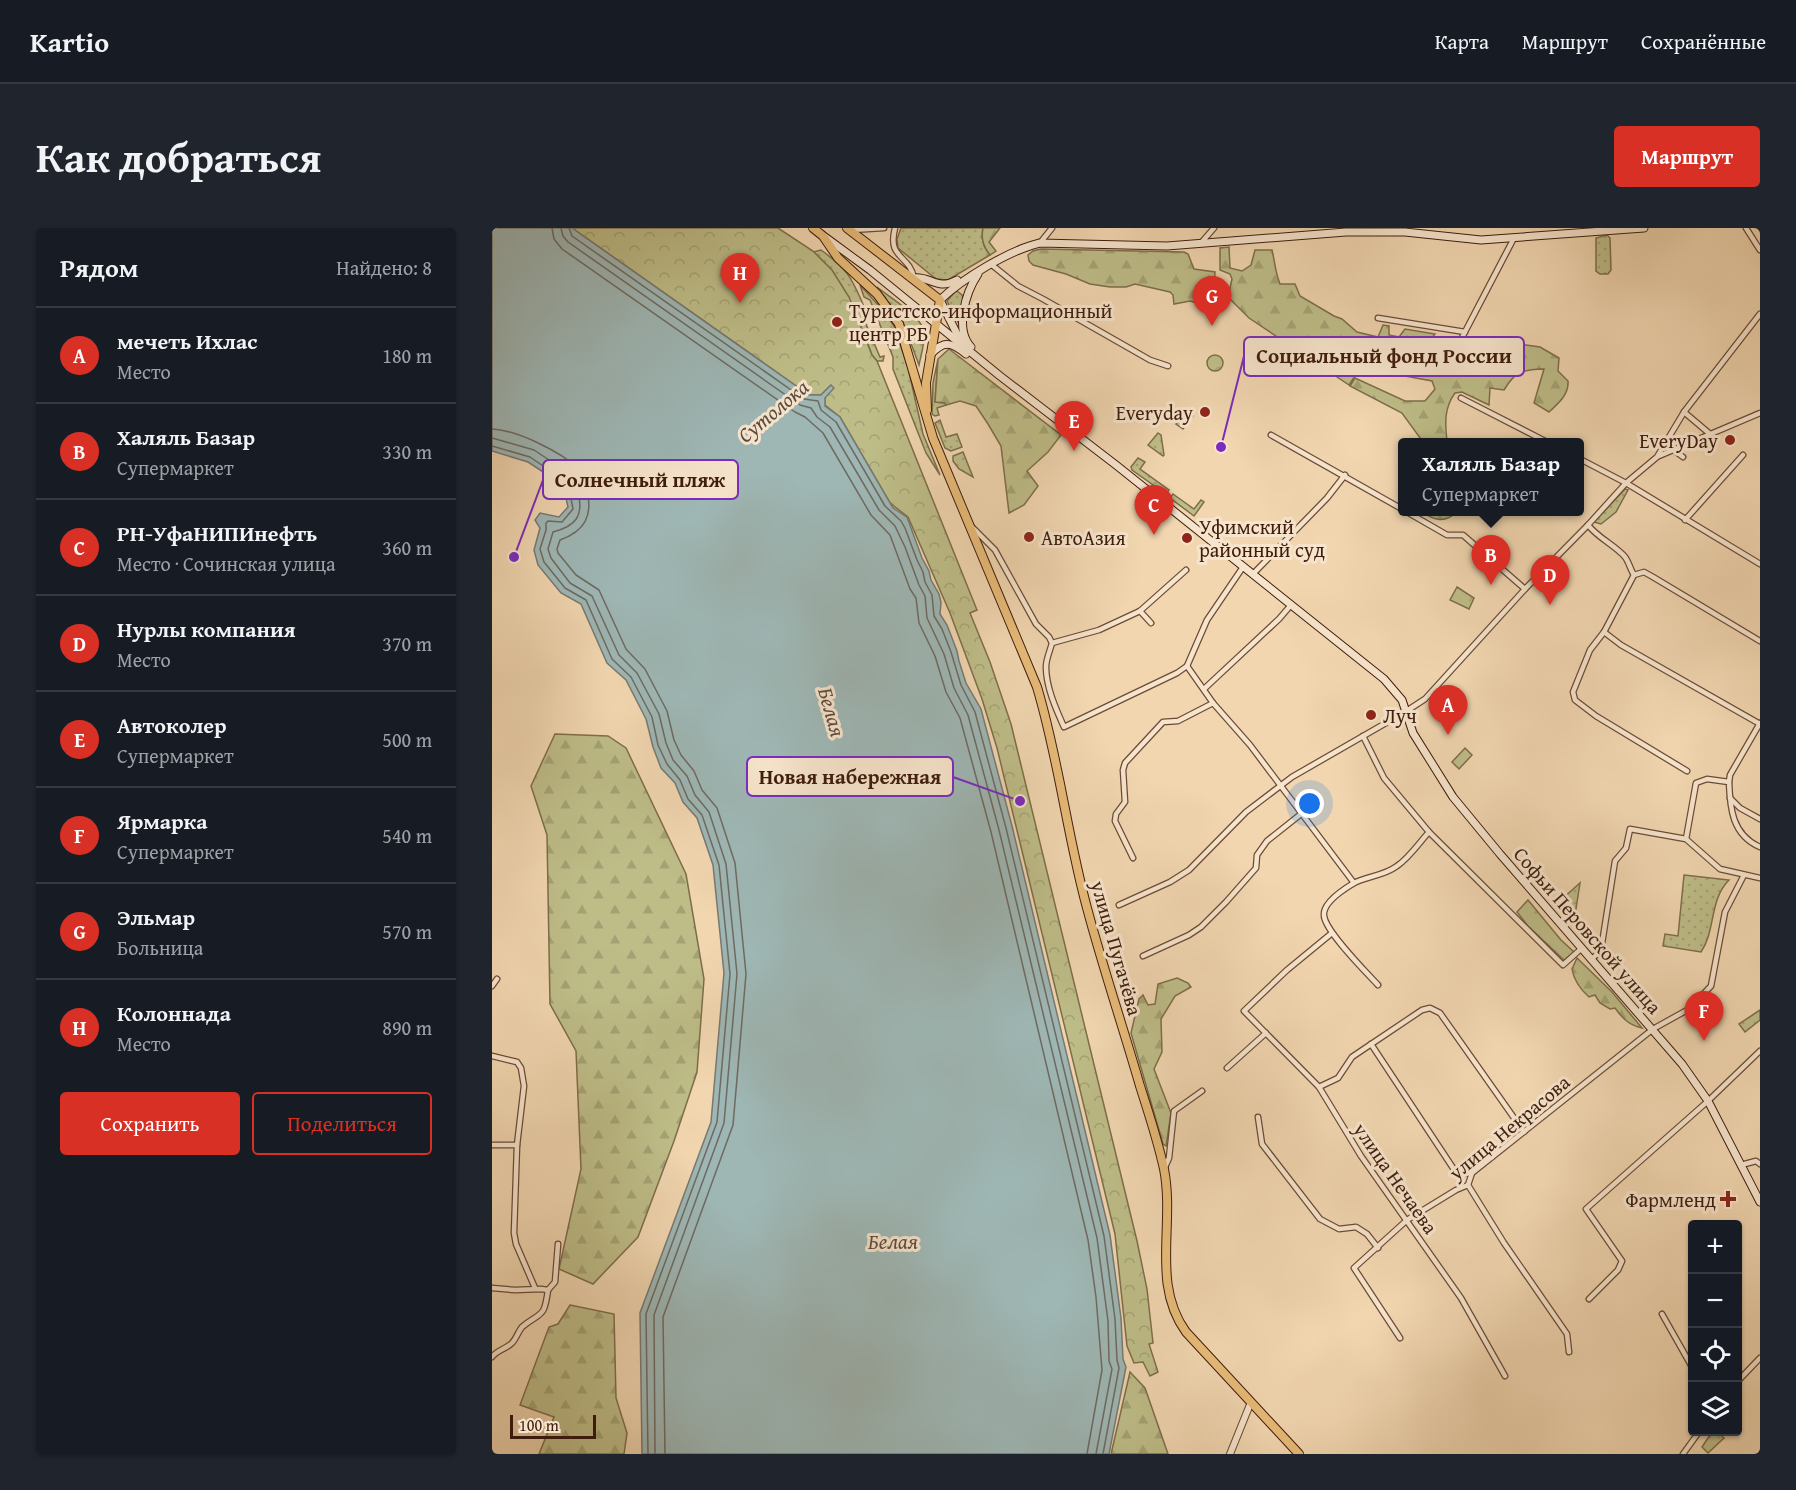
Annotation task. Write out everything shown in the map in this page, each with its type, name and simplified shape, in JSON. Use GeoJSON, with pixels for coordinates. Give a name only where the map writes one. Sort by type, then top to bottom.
{"type":"FeatureCollection","features":[{"type":"Feature","properties":{"kind":"main road"},"geometry":{"type":"LineString","coordinates":[[813,228],[863,265],[1000,376]]}},
{"type":"Feature","properties":{"kind":"main road"},"geometry":{"type":"LineString","coordinates":[[928,423],[926,383],[940,300],[960,282],[1029,246],[1040,243],[1167,246],[1346,232],[1404,232],[1480,240],[1644,228]]}},
{"type":"Feature","properties":{"kind":"main road"},"geometry":{"type":"LineString","coordinates":[[848,229],[940,300],[962,344]]}},
{"type":"Feature","properties":{"kind":"main road"},"geometry":{"type":"LineString","coordinates":[[823,236],[838,258],[860,276],[886,304],[899,324],[928,423]]}},
{"type":"Feature","properties":{"kind":"main road"},"geometry":{"type":"LineString","coordinates":[[914,278],[922,277],[940,285],[950,284],[974,271],[980,271]]}},
{"type":"Feature","properties":{"kind":"main road"},"geometry":{"type":"LineString","coordinates":[[980,271],[969,287],[965,301],[963,325],[965,340],[990,363],[1000,376]]}},
{"type":"Feature","properties":{"kind":"main road"},"geometry":{"type":"LineString","coordinates":[[930,355],[937,348],[951,344],[984,368],[1000,376]]}},
{"type":"Feature","properties":{"kind":"main road","name":"Софьи Перовской улица"},"geometry":{"type":"LineString","coordinates":[[1000,376],[1116,465],[1384,679],[1402,700],[1413,733],[1453,797],[1653,1029],[1708,1101],[1760,1202]]}},
{"type":"Feature","properties":{"kind":"main road","name":"улица Пугачёва"},"geometry":{"type":"LineString","coordinates":[[928,423],[1037,687],[1046,717],[1087,908],[1164,1169],[1168,1226],[1166,1269],[1170,1304],[1186,1332],[1299,1454]]}},
{"type":"Feature","properties":{"kind":"street"},"geometry":{"type":"LineString","coordinates":[[848,229],[884,228]]}},
{"type":"Feature","properties":{"kind":"street"},"geometry":{"type":"LineString","coordinates":[[895,228],[892,243],[894,249],[914,278]]}},
{"type":"Feature","properties":{"kind":"street"},"geometry":{"type":"LineString","coordinates":[[1040,243],[1052,228]]}},
{"type":"Feature","properties":{"kind":"street"},"geometry":{"type":"LineString","coordinates":[[1201,243],[1214,228]]}},
{"type":"Feature","properties":{"kind":"street"},"geometry":{"type":"LineString","coordinates":[[1746,228],[1760,250]]}},
{"type":"Feature","properties":{"kind":"street"},"geometry":{"type":"LineString","coordinates":[[1455,351],[1514,238]]}},
{"type":"Feature","properties":{"kind":"street"},"geometry":{"type":"LineString","coordinates":[[992,265],[1017,286],[1150,360],[1168,366]]}},
{"type":"Feature","properties":{"kind":"street"},"geometry":{"type":"LineString","coordinates":[[1657,457],[1684,412],[1760,314]]}},
{"type":"Feature","properties":{"kind":"street"},"geometry":{"type":"LineString","coordinates":[[1378,318],[1466,332]]}},
{"type":"Feature","properties":{"kind":"street"},"geometry":{"type":"LineString","coordinates":[[1461,398],[1539,438]]}},
{"type":"Feature","properties":{"kind":"street"},"geometry":{"type":"LineString","coordinates":[[1684,412],[1710,434]]}},
{"type":"Feature","properties":{"kind":"street"},"geometry":{"type":"LineString","coordinates":[[1119,905],[1170,882],[1189,870],[1246,812],[1280,786],[1425,699],[1626,483],[1657,457],[1760,413]]}},
{"type":"Feature","properties":{"kind":"street"},"geometry":{"type":"LineString","coordinates":[[1271,435],[1398,507]]}},
{"type":"Feature","properties":{"kind":"street"},"geometry":{"type":"LineString","coordinates":[[1672,449],[1683,457]]}},
{"type":"Feature","properties":{"kind":"street"},"geometry":{"type":"LineString","coordinates":[[1685,520],[1743,454]]}},
{"type":"Feature","properties":{"kind":"street"},"geometry":{"type":"LineString","coordinates":[[1584,461],[1626,483],[1760,564]]}},
{"type":"Feature","properties":{"kind":"street"},"geometry":{"type":"LineString","coordinates":[[1253,574],[1327,498],[1345,475]]}},
{"type":"Feature","properties":{"kind":"street"},"geometry":{"type":"LineString","coordinates":[[1414,516],[1447,535],[1463,535],[1525,589]]}},
{"type":"Feature","properties":{"kind":"street"},"geometry":{"type":"LineString","coordinates":[[969,524],[995,550],[1036,624],[1049,637],[1052,644],[1046,666],[1047,676],[1055,706],[1064,726],[1177,673],[1187,666],[1207,620],[1243,567]]}},
{"type":"Feature","properties":{"kind":"street"},"geometry":{"type":"LineString","coordinates":[[1588,525],[1595,534],[1626,558],[1634,575]]}},
{"type":"Feature","properties":{"kind":"street"},"geometry":{"type":"LineString","coordinates":[[1052,644],[1099,630],[1140,611],[1186,570]]}},
{"type":"Feature","properties":{"kind":"street"},"geometry":{"type":"LineString","coordinates":[[1687,771],[1596,716],[1575,700],[1573,692],[1590,650],[1604,632],[1634,575],[1644,572],[1760,641]]}},
{"type":"Feature","properties":{"kind":"street"},"geometry":{"type":"LineString","coordinates":[[1204,689],[1272,626],[1291,605]]}},
{"type":"Feature","properties":{"kind":"street"},"geometry":{"type":"LineString","coordinates":[[1140,611],[1151,623]]}},
{"type":"Feature","properties":{"kind":"street"},"geometry":{"type":"LineString","coordinates":[[1604,632],[1621,645],[1760,724],[1730,775],[1729,782],[1731,809],[1736,826],[1744,837],[1760,847]]}},
{"type":"Feature","properties":{"kind":"street"},"geometry":{"type":"LineString","coordinates":[[1187,666],[1354,883]]}},
{"type":"Feature","properties":{"kind":"street"},"geometry":{"type":"LineString","coordinates":[[1133,858],[1115,821],[1116,814],[1125,802],[1123,770],[1125,763],[1162,722],[1178,722],[1213,702]]}},
{"type":"Feature","properties":{"kind":"street"},"geometry":{"type":"LineString","coordinates":[[1363,736],[1384,778],[1429,832],[1563,965],[1582,948]]}},
{"type":"Feature","properties":{"kind":"street"},"geometry":{"type":"LineString","coordinates":[[1686,839],[1696,783],[1707,779],[1729,782]]}},
{"type":"Feature","properties":{"kind":"street"},"geometry":{"type":"LineString","coordinates":[[1730,798],[1740,808],[1760,819]]}},
{"type":"Feature","properties":{"kind":"street"},"geometry":{"type":"LineString","coordinates":[[1143,956],[1201,927],[1256,868],[1257,855],[1267,842],[1301,814]]}},
{"type":"Feature","properties":{"kind":"street"},"geometry":{"type":"LineString","coordinates":[[1592,959],[1601,950],[1615,861],[1626,848],[1630,829],[1686,839],[1720,869],[1760,878]]}},
{"type":"Feature","properties":{"kind":"street"},"geometry":{"type":"LineString","coordinates":[[1378,985],[1332,933],[1324,917],[1324,911],[1329,901],[1354,883],[1375,877],[1397,866],[1429,832]]}},
{"type":"Feature","properties":{"kind":"street","name":"улица Некрасова"},"geometry":{"type":"LineString","coordinates":[[1400,1338],[1354,1268],[1407,1220],[1468,1185],[1472,1173],[1653,1029],[1689,1009],[1711,986],[1725,912],[1744,875]]}},
{"type":"Feature","properties":{"kind":"street","name":"улица Нечаева"},"geometry":{"type":"LineString","coordinates":[[1332,933],[1287,970],[1244,1011],[1318,1088],[1361,1156],[1461,1298],[1505,1376]]}},
{"type":"Feature","properties":{"kind":"street"},"geometry":{"type":"LineString","coordinates":[[492,986],[497,979]]}},
{"type":"Feature","properties":{"kind":"street"},"geometry":{"type":"LineString","coordinates":[[1318,1088],[1338,1078],[1352,1057],[1422,1010],[1430,1008],[1440,1013],[1524,1132]]}},
{"type":"Feature","properties":{"kind":"street"},"geometry":{"type":"LineString","coordinates":[[1227,1068],[1266,1033]]}},
{"type":"Feature","properties":{"kind":"street"},"geometry":{"type":"LineString","coordinates":[[1371,1044],[1457,1174],[1472,1173]]}},
{"type":"Feature","properties":{"kind":"street"},"geometry":{"type":"LineString","coordinates":[[1589,1299],[1618,1270],[1622,1261],[1586,1209],[1708,1101],[1760,1051]]}},
{"type":"Feature","properties":{"kind":"street"},"geometry":{"type":"LineString","coordinates":[[492,1056],[517,1062],[521,1068],[524,1086],[517,1145],[516,1244],[535,1288]]}},
{"type":"Feature","properties":{"kind":"street"},"geometry":{"type":"LineString","coordinates":[[1164,1169],[1169,1158],[1174,1111],[1202,1091]]}},
{"type":"Feature","properties":{"kind":"street"},"geometry":{"type":"LineString","coordinates":[[1258,1118],[1262,1144],[1320,1220],[1339,1229],[1356,1227],[1367,1234],[1378,1248]]}},
{"type":"Feature","properties":{"kind":"street"},"geometry":{"type":"LineString","coordinates":[[492,1145],[517,1145]]}},
{"type":"Feature","properties":{"kind":"street"},"geometry":{"type":"LineString","coordinates":[[1741,1165],[1756,1161],[1760,1164]]}},
{"type":"Feature","properties":{"kind":"street"},"geometry":{"type":"LineString","coordinates":[[1468,1185],[1504,1243],[1567,1334],[1569,1352]]}},
{"type":"Feature","properties":{"kind":"street"},"geometry":{"type":"LineString","coordinates":[[492,1357],[496,1352],[511,1344],[522,1328],[542,1314],[548,1290],[555,1282],[558,1244]]}},
{"type":"Feature","properties":{"kind":"street"},"geometry":{"type":"LineString","coordinates":[[492,1288],[548,1290]]}},
{"type":"Feature","properties":{"kind":"street"},"geometry":{"type":"LineString","coordinates":[[1662,1314],[1688,1360]]}},
{"type":"Feature","properties":{"kind":"street"},"geometry":{"type":"LineString","coordinates":[[1742,1376],[1760,1358]]}},
{"type":"Feature","properties":{"kind":"street"},"geometry":{"type":"LineString","coordinates":[[1230,1454],[1251,1402]]}},
{"type":"Feature","properties":{"kind":"street"},"geometry":{"type":"LineString","coordinates":[[1683,1454],[1696,1436]]}},
{"type":"Feature","properties":{"kind":"green space"},"geometry":{"type":"Polygon","coordinates":[[[572,228],[778,228],[813,251],[832,270],[849,297],[977,610],[970,613],[1011,724],[1137,1241],[1147,1289],[1153,1343],[1149,1344],[1158,1372],[1150,1376],[1143,1362],[1134,1363],[1127,1346],[1115,1234],[997,748],[982,699],[950,613],[908,517],[890,503],[840,417],[825,405],[825,398],[831,385],[821,395],[809,395],[572,228]]]}},
{"type":"Feature","properties":{"kind":"green space"},"geometry":{"type":"Polygon","coordinates":[[[901,228],[983,228],[983,242],[990,255],[948,280],[936,279],[898,248],[897,239],[901,228]]]}},
{"type":"Feature","properties":{"kind":"green space"},"geometry":{"type":"Polygon","coordinates":[[[983,228],[1000,228],[989,242],[996,251],[990,255],[983,242],[983,228]]]}},
{"type":"Feature","properties":{"kind":"green space"},"geometry":{"type":"Polygon","coordinates":[[[1607,235],[1610,238],[1611,270],[1608,274],[1600,274],[1596,271],[1596,238],[1607,235]]]}},
{"type":"Feature","properties":{"kind":"green space"},"geometry":{"type":"Polygon","coordinates":[[[1229,247],[1230,268],[1242,271],[1251,265],[1255,250],[1272,250],[1280,284],[1295,284],[1300,296],[1342,319],[1357,332],[1378,337],[1383,325],[1389,326],[1389,335],[1399,337],[1405,329],[1435,334],[1421,352],[1396,342],[1391,353],[1426,373],[1442,364],[1454,376],[1463,374],[1457,358],[1464,355],[1474,360],[1477,365],[1504,342],[1540,347],[1559,358],[1558,371],[1568,381],[1567,390],[1560,402],[1549,412],[1534,403],[1544,369],[1520,372],[1512,378],[1504,390],[1490,388],[1489,405],[1462,392],[1455,393],[1446,416],[1447,438],[1420,438],[1402,413],[1350,386],[1355,378],[1405,401],[1425,401],[1435,389],[1432,381],[1394,374],[1378,376],[1359,370],[1349,385],[1249,318],[1228,297],[1232,279],[1230,274],[1220,270],[1220,248],[1229,247]]]}},
{"type":"Feature","properties":{"kind":"green space"},"geometry":{"type":"Polygon","coordinates":[[[1041,249],[1184,252],[1188,254],[1194,269],[1215,272],[1213,300],[1208,306],[1190,301],[1174,304],[1173,295],[1170,292],[1135,284],[1126,287],[1110,287],[1090,284],[1066,274],[1033,265],[1028,255],[1041,249]]]}},
{"type":"Feature","properties":{"kind":"green space"},"geometry":{"type":"Polygon","coordinates":[[[821,250],[844,270],[853,283],[866,311],[863,317],[880,357],[884,356],[883,361],[877,361],[872,355],[842,286],[813,252],[821,250]]]}},
{"type":"Feature","properties":{"kind":"green space"},"geometry":{"type":"Polygon","coordinates":[[[860,285],[894,326],[908,368],[923,434],[940,475],[926,453],[893,369],[893,357],[870,300],[864,297],[860,285]]]}},
{"type":"Feature","properties":{"kind":"green space"},"geometry":{"type":"Polygon","coordinates":[[[877,287],[911,313],[922,326],[924,340],[919,365],[903,322],[877,287]]]}},
{"type":"Feature","properties":{"kind":"green space"},"geometry":{"type":"Polygon","coordinates":[[[957,291],[963,298],[960,326],[947,301],[957,291]]]}},
{"type":"Feature","properties":{"kind":"green space"},"geometry":{"type":"Polygon","coordinates":[[[949,349],[1061,435],[1048,452],[1027,471],[1038,486],[1024,505],[1009,513],[1001,446],[976,406],[960,401],[946,405],[935,402],[938,359],[949,349]]]}},
{"type":"Feature","properties":{"kind":"green space"},"geometry":{"type":"Polygon","coordinates":[[[1215,355],[1221,357],[1223,363],[1221,369],[1215,371],[1209,369],[1207,363],[1209,357],[1215,355]]]}},
{"type":"Feature","properties":{"kind":"green space"},"geometry":{"type":"Polygon","coordinates":[[[938,359],[935,402],[946,405],[937,408],[939,415],[935,416],[932,414],[933,383],[938,359]]]}},
{"type":"Feature","properties":{"kind":"green space"},"geometry":{"type":"Polygon","coordinates":[[[1186,411],[1193,416],[1183,429],[1176,424],[1186,411]]]}},
{"type":"Feature","properties":{"kind":"green space"},"geometry":{"type":"Polygon","coordinates":[[[940,420],[946,437],[957,434],[962,447],[951,451],[945,448],[935,423],[940,420]]]}},
{"type":"Feature","properties":{"kind":"green space"},"geometry":{"type":"Polygon","coordinates":[[[1158,433],[1161,435],[1163,456],[1148,445],[1158,433]]]}},
{"type":"Feature","properties":{"kind":"green space"},"geometry":{"type":"Polygon","coordinates":[[[963,452],[973,477],[959,469],[953,461],[953,456],[963,452]]]}},
{"type":"Feature","properties":{"kind":"green space"},"geometry":{"type":"Polygon","coordinates":[[[1138,458],[1145,462],[1140,469],[1169,490],[1166,494],[1132,470],[1131,467],[1138,458]]]}},
{"type":"Feature","properties":{"kind":"green space"},"geometry":{"type":"Polygon","coordinates":[[[1625,489],[1628,490],[1616,512],[1601,524],[1594,522],[1625,489]]]}},
{"type":"Feature","properties":{"kind":"green space"},"geometry":{"type":"Polygon","coordinates":[[[1173,494],[1194,509],[1201,500],[1204,502],[1194,516],[1170,498],[1173,494]]]}},
{"type":"Feature","properties":{"kind":"green space"},"geometry":{"type":"Polygon","coordinates":[[[1429,516],[1452,516],[1439,520],[1429,516]]]}},
{"type":"Feature","properties":{"kind":"green space"},"geometry":{"type":"Polygon","coordinates":[[[1457,587],[1474,598],[1469,609],[1450,600],[1457,587]]]}},
{"type":"Feature","properties":{"kind":"green space"},"geometry":{"type":"Polygon","coordinates":[[[555,734],[608,736],[626,748],[686,874],[704,979],[697,1072],[674,1141],[638,1237],[593,1284],[559,1269],[581,1169],[576,1051],[550,1004],[547,835],[531,786],[555,734]]]}},
{"type":"Feature","properties":{"kind":"green space"},"geometry":{"type":"Polygon","coordinates":[[[1465,748],[1472,755],[1459,769],[1452,762],[1465,748]]]}},
{"type":"Feature","properties":{"kind":"green space"},"geometry":{"type":"Polygon","coordinates":[[[1684,875],[1729,880],[1718,897],[1709,934],[1701,952],[1663,946],[1665,934],[1678,936],[1684,875]]]}},
{"type":"Feature","properties":{"kind":"green space"},"geometry":{"type":"Polygon","coordinates":[[[1580,883],[1575,915],[1570,914],[1562,905],[1562,899],[1580,883]]]}},
{"type":"Feature","properties":{"kind":"green space"},"geometry":{"type":"Polygon","coordinates":[[[1528,900],[1574,952],[1564,960],[1528,926],[1517,912],[1528,900]]]}},
{"type":"Feature","properties":{"kind":"green space"},"geometry":{"type":"Polygon","coordinates":[[[1577,958],[1612,992],[1642,1028],[1627,1021],[1615,1008],[1610,1009],[1600,1003],[1595,995],[1589,997],[1583,991],[1572,969],[1577,958]]]}},
{"type":"Feature","properties":{"kind":"green space"},"geometry":{"type":"Polygon","coordinates":[[[1177,978],[1191,987],[1175,996],[1161,1019],[1162,1052],[1154,1069],[1171,1113],[1166,1146],[1163,1144],[1131,1033],[1139,999],[1143,995],[1148,1005],[1155,1004],[1158,984],[1177,978]]]}},
{"type":"Feature","properties":{"kind":"green space"},"geometry":{"type":"Polygon","coordinates":[[[1760,1010],[1760,1020],[1745,1032],[1739,1024],[1760,1010]]]}},
{"type":"Feature","properties":{"kind":"green space"},"geometry":{"type":"Polygon","coordinates":[[[570,1305],[614,1314],[616,1398],[627,1433],[624,1454],[539,1454],[554,1417],[520,1405],[549,1327],[558,1324],[570,1305]]]}},
{"type":"Feature","properties":{"kind":"green space"},"geometry":{"type":"Polygon","coordinates":[[[1130,1372],[1145,1388],[1168,1454],[1111,1454],[1130,1372]]]}},
{"type":"Feature","properties":{"kind":"green space"},"geometry":{"type":"Polygon","coordinates":[[[1709,1436],[1724,1438],[1708,1453],[1702,1447],[1709,1436]]]}},
{"type":"Feature","properties":{"kind":"water","name":"Белая"},"geometry":{"type":"Polygon","coordinates":[[[492,228],[572,228],[809,395],[821,395],[831,385],[834,388],[825,398],[825,406],[840,417],[893,508],[907,517],[931,580],[939,594],[940,614],[957,651],[966,683],[981,709],[1012,826],[1110,1235],[1121,1318],[1123,1359],[1126,1367],[1109,1454],[642,1454],[640,1313],[711,1122],[724,973],[713,865],[697,818],[683,802],[675,783],[661,768],[646,719],[626,680],[607,663],[581,604],[561,593],[538,565],[534,550],[540,528],[535,520],[540,513],[559,517],[568,507],[563,485],[528,462],[492,451],[492,228]]]}},
{"type":"Feature","properties":{"kind":"place","name":"Колоннада"},"geometry":{"type":"Point","coordinates":[740,303]}},
{"type":"Feature","properties":{"kind":"place","name":"Туристско-информационный центр РБ"},"geometry":{"type":"Point","coordinates":[837,322]}},
{"type":"Feature","properties":{"kind":"place","name":"Эльмар"},"geometry":{"type":"Point","coordinates":[1212,326]}},
{"type":"Feature","properties":{"kind":"place","name":"Everyday"},"geometry":{"type":"Point","coordinates":[1205,412]}},
{"type":"Feature","properties":{"kind":"place","name":"EveryDay"},"geometry":{"type":"Point","coordinates":[1730,440]}},
{"type":"Feature","properties":{"kind":"place","name":"Социальный фонд России"},"geometry":{"type":"Point","coordinates":[1221,447]}},
{"type":"Feature","properties":{"kind":"place","name":"Автоколер"},"geometry":{"type":"Point","coordinates":[1074,451]}},
{"type":"Feature","properties":{"kind":"place","name":"РН-УфаНИПИнефть"},"geometry":{"type":"Point","coordinates":[1154,535]}},
{"type":"Feature","properties":{"kind":"place","name":"АвтоАзия"},"geometry":{"type":"Point","coordinates":[1029,537]}},
{"type":"Feature","properties":{"kind":"place","name":"Уфимский районный суд"},"geometry":{"type":"Point","coordinates":[1187,538]}},
{"type":"Feature","properties":{"kind":"place","name":"Солнечный пляж"},"geometry":{"type":"Point","coordinates":[514,557]}},
{"type":"Feature","properties":{"kind":"place","name":"Халяль Базар"},"geometry":{"type":"Point","coordinates":[1491,585]}},
{"type":"Feature","properties":{"kind":"place","name":"Нурлы компания"},"geometry":{"type":"Point","coordinates":[1550,605]}},
{"type":"Feature","properties":{"kind":"place","name":"Луч"},"geometry":{"type":"Point","coordinates":[1371,715]}},
{"type":"Feature","properties":{"kind":"place","name":"мечеть Ихлас"},"geometry":{"type":"Point","coordinates":[1448,735]}},
{"type":"Feature","properties":{"kind":"place","name":"Новая набережная"},"geometry":{"type":"Point","coordinates":[1020,801]}},
{"type":"Feature","properties":{"kind":"place","name":"Ярмарка"},"geometry":{"type":"Point","coordinates":[1704,1041]}},
{"type":"Feature","properties":{"kind":"place","name":"Фармленд"},"geometry":{"type":"Point","coordinates":[1728,1199]}},
{"type":"Feature","properties":{"kind":"water label","name":"Сутолока"},"geometry":{"type":"Point","coordinates":[773,411]}}]}
